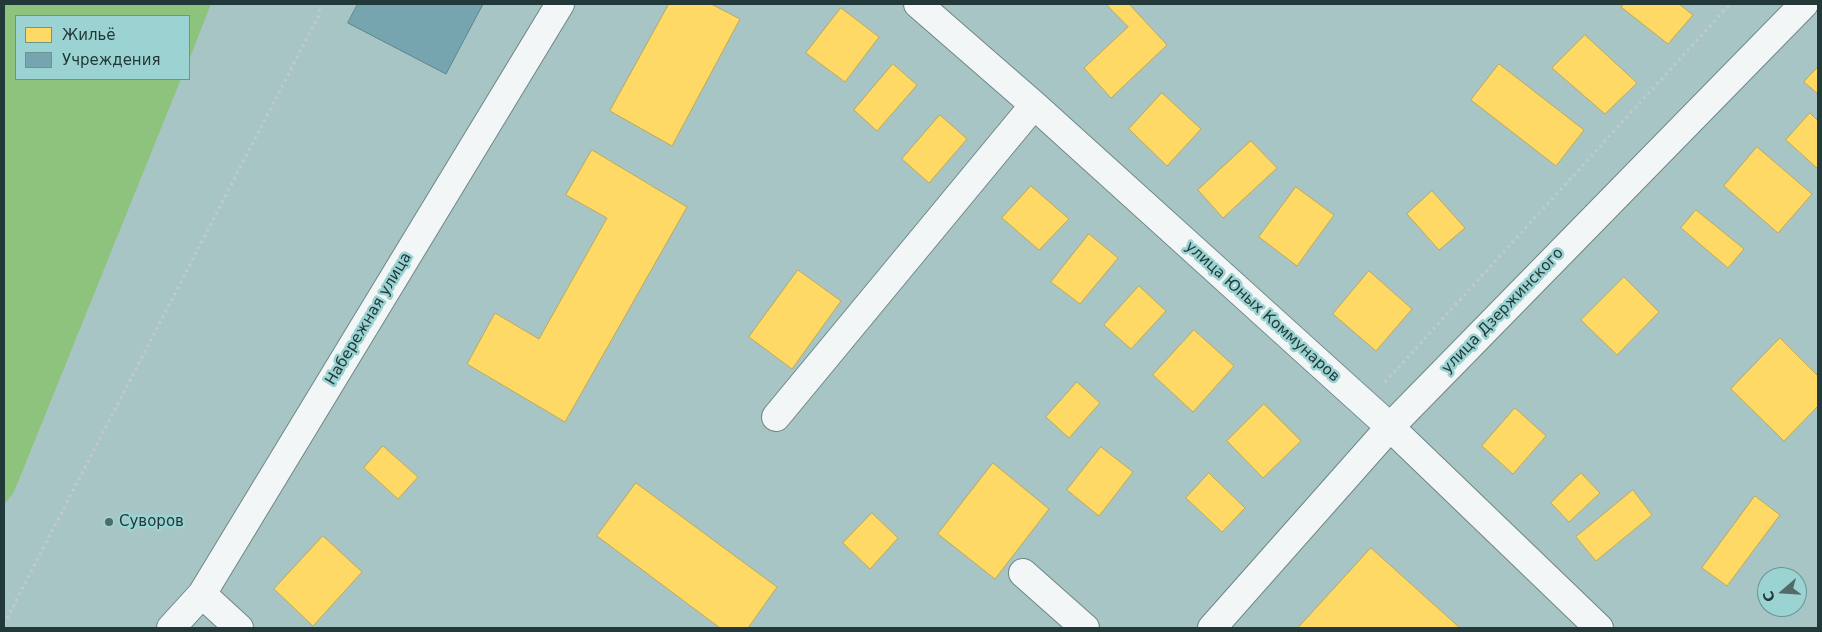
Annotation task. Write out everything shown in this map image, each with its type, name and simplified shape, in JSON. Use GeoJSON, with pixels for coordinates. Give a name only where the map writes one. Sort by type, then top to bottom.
{"type":"FeatureCollection","features":[{"type":"Feature","properties":{"kind":"street","name":"Набережная улица"},"geometry":{"type":"LineString","coordinates":[[171,628],[202,594],[560,4]]}},
{"type":"Feature","properties":{"kind":"street","name":"улица Юных Коммунаров"},"geometry":{"type":"LineString","coordinates":[[918,4],[1034,104],[1390,427],[1599,628]]}},
{"type":"Feature","properties":{"kind":"street","name":"улица Дзержинского"},"geometry":{"type":"LineString","coordinates":[[1212,628],[1390,427],[1804,4]]}},
{"type":"Feature","properties":{"kind":"street"},"geometry":{"type":"LineString","coordinates":[[776,417],[1034,104]]}},
{"type":"Feature","properties":{"kind":"street"},"geometry":{"type":"LineString","coordinates":[[1023,573],[1085,628]]}},
{"type":"Feature","properties":{"kind":"street"},"geometry":{"type":"LineString","coordinates":[[202,594],[239,628]]}},
{"type":"Feature","properties":{"kind":"path"},"geometry":{"type":"LineString","coordinates":[[4,624],[315,24],[319,15],[320,4]]}},
{"type":"Feature","properties":{"kind":"path"},"geometry":{"type":"LineString","coordinates":[[1364,404],[1730,4]]}},
{"type":"Feature","properties":{"kind":"shaded area"},"geometry":{"type":"Polygon","coordinates":[[[4,4],[211,4],[190,57],[190,15],[15,15],[15,80],[181,80],[14,492],[4,505],[4,4]]]}},
{"type":"Feature","properties":{"kind":"building: Жильё"},"geometry":{"type":"Polygon","coordinates":[[[669,4],[711,4],[740,19],[672,146],[610,111],[669,4]]]}},
{"type":"Feature","properties":{"kind":"building: Жильё"},"geometry":{"type":"Polygon","coordinates":[[[1106,4],[1129,4],[1167,45],[1111,98],[1084,68],[1128,27],[1106,4]]]}},
{"type":"Feature","properties":{"kind":"building: Жильё"},"geometry":{"type":"Polygon","coordinates":[[[1624,4],[1679,4],[1693,15],[1668,44],[1621,7],[1624,4]]]}},
{"type":"Feature","properties":{"kind":"building: Жильё"},"geometry":{"type":"Polygon","coordinates":[[[841,8],[879,37],[845,82],[806,53],[841,8]]]}},
{"type":"Feature","properties":{"kind":"building: Жильё"},"geometry":{"type":"Polygon","coordinates":[[[1585,35],[1637,83],[1605,114],[1552,68],[1585,35]]]}},
{"type":"Feature","properties":{"kind":"building: Жильё"},"geometry":{"type":"Polygon","coordinates":[[[893,64],[917,85],[877,131],[854,110],[893,64]]]}},
{"type":"Feature","properties":{"kind":"building: Жильё"},"geometry":{"type":"Polygon","coordinates":[[[1499,64],[1584,130],[1556,166],[1471,100],[1499,64]]]}},
{"type":"Feature","properties":{"kind":"building: Жильё"},"geometry":{"type":"Polygon","coordinates":[[[1818,67],[1818,94],[1804,82],[1818,67]]]}},
{"type":"Feature","properties":{"kind":"building: Жильё"},"geometry":{"type":"Polygon","coordinates":[[[1162,93],[1201,129],[1167,166],[1129,129],[1162,93]]]}},
{"type":"Feature","properties":{"kind":"building: Жильё"},"geometry":{"type":"Polygon","coordinates":[[[1810,113],[1818,121],[1818,169],[1786,140],[1810,113]]]}},
{"type":"Feature","properties":{"kind":"building: Жильё"},"geometry":{"type":"Polygon","coordinates":[[[940,115],[967,139],[929,183],[902,159],[940,115]]]}},
{"type":"Feature","properties":{"kind":"building: Жильё"},"geometry":{"type":"Polygon","coordinates":[[[1251,141],[1277,168],[1223,218],[1198,190],[1251,141]]]}},
{"type":"Feature","properties":{"kind":"building: Жильё"},"geometry":{"type":"Polygon","coordinates":[[[1757,147],[1812,194],[1778,233],[1724,186],[1757,147]]]}},
{"type":"Feature","properties":{"kind":"building: Жильё"},"geometry":{"type":"Polygon","coordinates":[[[592,150],[687,207],[565,422],[467,364],[495,313],[539,339],[607,218],[566,195],[592,150]]]}},
{"type":"Feature","properties":{"kind":"building: Жильё"},"geometry":{"type":"Polygon","coordinates":[[[1031,186],[1069,219],[1039,250],[1002,218],[1031,186]]]}},
{"type":"Feature","properties":{"kind":"building: Жильё"},"geometry":{"type":"Polygon","coordinates":[[[1296,187],[1334,215],[1297,266],[1259,237],[1296,187]]]}},
{"type":"Feature","properties":{"kind":"building: Жильё"},"geometry":{"type":"Polygon","coordinates":[[[1432,191],[1465,228],[1439,250],[1407,214],[1432,191]]]}},
{"type":"Feature","properties":{"kind":"building: Жильё"},"geometry":{"type":"Polygon","coordinates":[[[1696,210],[1744,249],[1728,268],[1681,228],[1696,210]]]}},
{"type":"Feature","properties":{"kind":"building: Жильё"},"geometry":{"type":"Polygon","coordinates":[[[1089,234],[1118,258],[1080,304],[1051,282],[1089,234]]]}},
{"type":"Feature","properties":{"kind":"building: Жильё"},"geometry":{"type":"Polygon","coordinates":[[[798,270],[841,301],[792,369],[749,337],[798,270]]]}},
{"type":"Feature","properties":{"kind":"building: Жильё"},"geometry":{"type":"Polygon","coordinates":[[[1369,271],[1412,309],[1376,351],[1333,314],[1369,271]]]}},
{"type":"Feature","properties":{"kind":"building: Жильё"},"geometry":{"type":"Polygon","coordinates":[[[1624,277],[1659,312],[1617,355],[1581,320],[1624,277]]]}},
{"type":"Feature","properties":{"kind":"building: Жильё"},"geometry":{"type":"Polygon","coordinates":[[[1139,286],[1166,311],[1131,349],[1104,325],[1139,286]]]}},
{"type":"Feature","properties":{"kind":"building: Жильё"},"geometry":{"type":"Polygon","coordinates":[[[1194,330],[1234,366],[1193,412],[1153,375],[1194,330]]]}},
{"type":"Feature","properties":{"kind":"building: Жильё"},"geometry":{"type":"Polygon","coordinates":[[[1780,338],[1818,376],[1818,406],[1784,441],[1731,389],[1780,338]]]}},
{"type":"Feature","properties":{"kind":"building: Жильё"},"geometry":{"type":"Polygon","coordinates":[[[1077,382],[1100,403],[1069,438],[1046,417],[1077,382]]]}},
{"type":"Feature","properties":{"kind":"building: Жильё"},"geometry":{"type":"Polygon","coordinates":[[[1264,404],[1301,441],[1263,478],[1227,441],[1264,404]]]}},
{"type":"Feature","properties":{"kind":"building: Жильё"},"geometry":{"type":"Polygon","coordinates":[[[1515,408],[1546,436],[1513,474],[1482,446],[1515,408]]]}},
{"type":"Feature","properties":{"kind":"building: Жильё"},"geometry":{"type":"Polygon","coordinates":[[[383,446],[418,477],[398,499],[364,468],[383,446]]]}},
{"type":"Feature","properties":{"kind":"building: Жильё"},"geometry":{"type":"Polygon","coordinates":[[[1101,447],[1133,472],[1099,516],[1067,490],[1101,447]]]}},
{"type":"Feature","properties":{"kind":"building: Жильё"},"geometry":{"type":"Polygon","coordinates":[[[993,463],[1049,509],[995,579],[938,534],[993,463]]]}},
{"type":"Feature","properties":{"kind":"building: Жильё"},"geometry":{"type":"Polygon","coordinates":[[[1209,473],[1245,508],[1222,532],[1186,498],[1209,473]]]}},
{"type":"Feature","properties":{"kind":"building: Жильё"},"geometry":{"type":"Polygon","coordinates":[[[1581,473],[1600,493],[1569,522],[1551,503],[1581,473]]]}},
{"type":"Feature","properties":{"kind":"building: Жильё"},"geometry":{"type":"Polygon","coordinates":[[[636,483],[777,587],[748,628],[720,628],[597,536],[636,483]]]}},
{"type":"Feature","properties":{"kind":"building: Жильё"},"geometry":{"type":"Polygon","coordinates":[[[1633,490],[1652,515],[1596,561],[1576,537],[1633,490]]]}},
{"type":"Feature","properties":{"kind":"building: Жильё"},"geometry":{"type":"Polygon","coordinates":[[[1755,496],[1780,515],[1727,586],[1702,568],[1755,496]]]}},
{"type":"Feature","properties":{"kind":"building: Жильё"},"geometry":{"type":"Polygon","coordinates":[[[872,513],[898,538],[870,569],[843,543],[872,513]]]}},
{"type":"Feature","properties":{"kind":"building: Жильё"},"geometry":{"type":"Polygon","coordinates":[[[323,536],[362,572],[313,626],[274,589],[323,536]]]}},
{"type":"Feature","properties":{"kind":"building: Жильё"},"geometry":{"type":"Polygon","coordinates":[[[1371,548],[1460,628],[1298,628],[1371,548]]]}},
{"type":"Feature","properties":{"kind":"building: Учреждения"},"geometry":{"type":"Polygon","coordinates":[[[358,4],[483,4],[446,74],[348,23],[358,4]]]}},
{"type":"Feature","properties":{"kind":"place","name":"Суворов"},"geometry":{"type":"Point","coordinates":[109,522]}}]}
